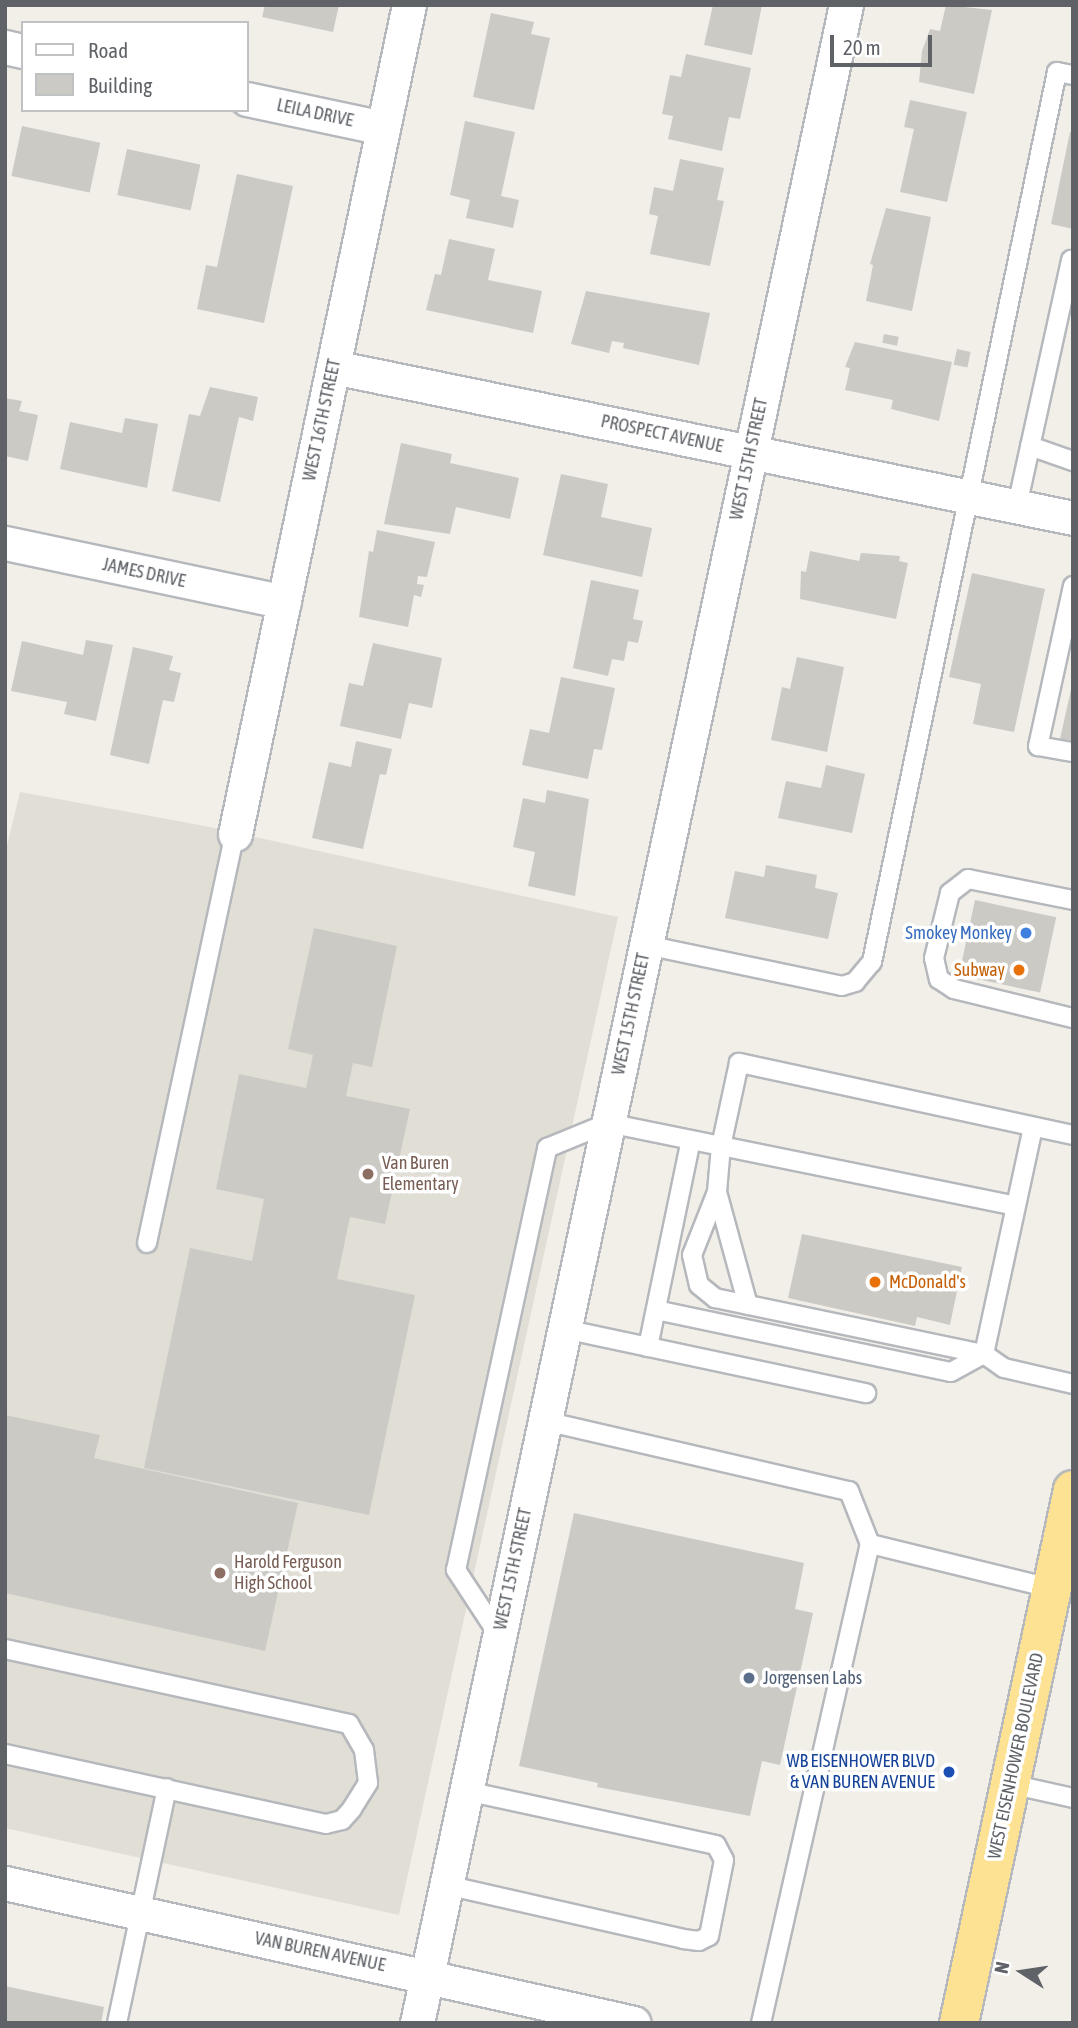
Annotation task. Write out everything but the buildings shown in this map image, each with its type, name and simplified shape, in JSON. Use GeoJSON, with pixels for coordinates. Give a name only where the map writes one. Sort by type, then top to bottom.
{"type":"FeatureCollection","features":[{"type":"Feature","properties":{"kind":"highway","name":"WEST EISENHOWER BOULEVARD"},"geometry":{"type":"LineString","coordinates":[[959,2023],[1051,1588],[1071,1508]]}},
{"type":"Feature","properties":{"kind":"street","name":"WEST 16TH STREET"},"geometry":{"type":"LineString","coordinates":[[235,834],[409,5]]}},
{"type":"Feature","properties":{"kind":"street","name":"WEST 15TH STREET"},"geometry":{"type":"LineString","coordinates":[[417,2023],[846,5]]}},
{"type":"Feature","properties":{"kind":"street","name":"LEILA DRIVE"},"geometry":{"type":"LineString","coordinates":[[248,99],[383,128]]}},
{"type":"Feature","properties":{"kind":"street","name":"PROSPECT AVENUE"},"geometry":{"type":"LineString","coordinates":[[333,367],[1072,516]]}},
{"type":"Feature","properties":{"kind":"street","name":"JAMES DRIVE"},"geometry":{"type":"LineString","coordinates":[[5,543],[284,602]]}},
{"type":"Feature","properties":{"kind":"street","name":"VAN BUREN AVENUE"},"geometry":{"type":"LineString","coordinates":[[5,1883],[634,2023]]}},
{"type":"Feature","properties":{"kind":"lane"},"geometry":{"type":"LineString","coordinates":[[646,945],[842,986],[855,982],[872,962],[1057,72],[1073,75]]}},
{"type":"Feature","properties":{"kind":"lane"},"geometry":{"type":"LineString","coordinates":[[1017,506],[1071,260]]}},
{"type":"Feature","properties":{"kind":"lane"},"geometry":{"type":"LineString","coordinates":[[1030,446],[1073,461]]}},
{"type":"Feature","properties":{"kind":"lane"},"geometry":{"type":"LineString","coordinates":[[1073,586],[1071,605],[1038,746],[1073,752]]}},
{"type":"Feature","properties":{"kind":"lane"},"geometry":{"type":"LineString","coordinates":[[147,1244],[235,834]]}},
{"type":"Feature","properties":{"kind":"lane"},"geometry":{"type":"LineString","coordinates":[[1073,900],[968,879],[950,893],[934,958],[939,979],[954,989],[1073,1018]]}},
{"type":"Feature","properties":{"kind":"lane"},"geometry":{"type":"LineString","coordinates":[[1073,1135],[738,1063],[721,1146],[717,1192],[692,1255],[699,1285],[715,1298],[984,1354],[1004,1368],[1073,1384]]}},
{"type":"Feature","properties":{"kind":"lane"},"geometry":{"type":"LineString","coordinates":[[499,1635],[456,1570],[547,1148],[608,1123],[1016,1206]]}},
{"type":"Feature","properties":{"kind":"lane"},"geometry":{"type":"LineString","coordinates":[[656,1310],[951,1372],[984,1354],[1033,1127]]}},
{"type":"Feature","properties":{"kind":"lane"},"geometry":{"type":"LineString","coordinates":[[648,1347],[691,1140]]}},
{"type":"Feature","properties":{"kind":"lane"},"geometry":{"type":"LineString","coordinates":[[717,1192],[748,1305]]}},
{"type":"Feature","properties":{"kind":"lane"},"geometry":{"type":"LineString","coordinates":[[564,1329],[866,1393]]}},
{"type":"Feature","properties":{"kind":"lane"},"geometry":{"type":"LineString","coordinates":[[545,1421],[849,1491],[870,1544],[761,2023]]}},
{"type":"Feature","properties":{"kind":"lane"},"geometry":{"type":"LineString","coordinates":[[870,1544],[1051,1588]]}},
{"type":"Feature","properties":{"kind":"lane"},"geometry":{"type":"LineString","coordinates":[[5,1649],[349,1724],[369,1765],[363,1796],[342,1820],[326,1824],[5,1754]]}},
{"type":"Feature","properties":{"kind":"lane"},"geometry":{"type":"LineString","coordinates":[[1010,1784],[1073,1798]]}},
{"type":"Feature","properties":{"kind":"lane"},"geometry":{"type":"LineString","coordinates":[[117,2023],[167,1788]]}},
{"type":"Feature","properties":{"kind":"lane"},"geometry":{"type":"LineString","coordinates":[[446,1885],[683,1939],[699,1941],[709,1936],[724,1860],[716,1845],[466,1791]]}},
{"type":"Feature","properties":{"kind":"shaded area"},"geometry":{"type":"Polygon","coordinates":[[[20,792],[205,826],[618,917],[399,1915],[5,1828],[5,854],[20,792]]]}},
{"type":"Feature","properties":{"kind":"place","name":"Smokey Monkey"},"geometry":{"type":"Point","coordinates":[1026,933]}},
{"type":"Feature","properties":{"kind":"place","name":"Subway"},"geometry":{"type":"Point","coordinates":[1019,970]}},
{"type":"Feature","properties":{"kind":"place","name":"Van Buren Elementary"},"geometry":{"type":"Point","coordinates":[368,1174]}},
{"type":"Feature","properties":{"kind":"place","name":"McDonald's"},"geometry":{"type":"Point","coordinates":[875,1282]}},
{"type":"Feature","properties":{"kind":"place","name":"Harold Ferguson High School"},"geometry":{"type":"Point","coordinates":[220,1573]}},
{"type":"Feature","properties":{"kind":"place","name":"Jorgensen Labs"},"geometry":{"type":"Point","coordinates":[749,1678]}},
{"type":"Feature","properties":{"kind":"place","name":"WB EISENHOWER BLVD & VAN BUREN AVENUE"},"geometry":{"type":"Point","coordinates":[949,1772]}}]}
